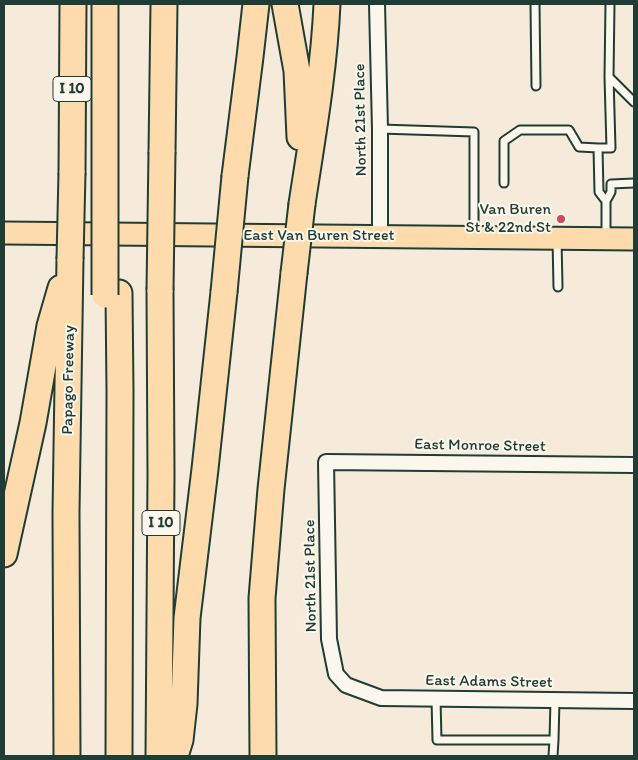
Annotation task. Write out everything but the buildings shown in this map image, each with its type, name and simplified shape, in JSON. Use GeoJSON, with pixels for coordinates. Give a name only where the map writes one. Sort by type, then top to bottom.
{"type":"FeatureCollection","features":[{"type":"Feature","properties":{"kind":"highway","name":"I 10"},"geometry":{"type":"LineString","coordinates":[[65,295],[70,259],[73,4]]}},
{"type":"Feature","properties":{"kind":"highway"},"geometry":{"type":"LineString","coordinates":[[106,4],[112,294],[120,400],[119,756]]}},
{"type":"Feature","properties":{"kind":"highway"},"geometry":{"type":"LineString","coordinates":[[106,756],[104,526],[119,152],[122,4]]}},
{"type":"Feature","properties":{"kind":"highway","name":"I 10"},"geometry":{"type":"LineString","coordinates":[[159,756],[162,475],[160,290],[164,4]]}},
{"type":"Feature","properties":{"kind":"highway"},"geometry":{"type":"LineString","coordinates":[[175,756],[180,740],[184,704],[187,618],[205,469],[235,176],[256,4]]}},
{"type":"Feature","properties":{"kind":"highway"},"geometry":{"type":"LineString","coordinates":[[285,4],[297,71],[302,204]]}},
{"type":"Feature","properties":{"kind":"highway"},"geometry":{"type":"LineString","coordinates":[[263,756],[263,589],[271,488],[294,272],[321,71],[327,4]]}},
{"type":"Feature","properties":{"kind":"highway"},"geometry":{"type":"LineString","coordinates":[[4,554],[33,423],[50,326],[65,295]]}},
{"type":"Feature","properties":{"kind":"highway","name":"Papago Freeway"},"geometry":{"type":"LineString","coordinates":[[65,295],[67,756]]}},
{"type":"Feature","properties":{"kind":"main road","name":"East Van Buren Street"},"geometry":{"type":"LineString","coordinates":[[4,234],[380,236],[634,240]]}},
{"type":"Feature","properties":{"kind":"street","name":"North 21st Place"},"geometry":{"type":"LineString","coordinates":[[376,4],[380,129],[380,236]]}},
{"type":"Feature","properties":{"kind":"street","name":"North 21st Place"},"geometry":{"type":"LineString","coordinates":[[326,462],[329,639],[336,674],[346,685]]}},
{"type":"Feature","properties":{"kind":"street","name":"East Monroe Street"},"geometry":{"type":"LineString","coordinates":[[326,462],[634,466]]}},
{"type":"Feature","properties":{"kind":"street","name":"East Adams Street"},"geometry":{"type":"LineString","coordinates":[[346,685],[381,698],[634,701]]}},
{"type":"Feature","properties":{"kind":"lane"},"geometry":{"type":"LineString","coordinates":[[535,4],[536,86]]}},
{"type":"Feature","properties":{"kind":"lane"},"geometry":{"type":"LineString","coordinates":[[504,183],[504,141],[520,130],[569,130],[579,147],[611,148],[609,77],[610,4]]}},
{"type":"Feature","properties":{"kind":"lane"},"geometry":{"type":"LineString","coordinates":[[609,77],[634,102]]}},
{"type":"Feature","properties":{"kind":"lane"},"geometry":{"type":"LineString","coordinates":[[380,129],[474,132],[474,238]]}},
{"type":"Feature","properties":{"kind":"lane"},"geometry":{"type":"LineString","coordinates":[[598,148],[599,192],[606,200]]}},
{"type":"Feature","properties":{"kind":"lane"},"geometry":{"type":"LineString","coordinates":[[606,239],[606,200],[611,192],[611,184],[634,183]]}},
{"type":"Feature","properties":{"kind":"lane"},"geometry":{"type":"LineString","coordinates":[[557,238],[558,287]]}},
{"type":"Feature","properties":{"kind":"lane"},"geometry":{"type":"LineString","coordinates":[[436,699],[437,740],[554,740]]}},
{"type":"Feature","properties":{"kind":"lane"},"geometry":{"type":"LineString","coordinates":[[553,756],[555,700]]}},
{"type":"Feature","properties":{"kind":"place","name":"Van Buren St & 22nd St"},"geometry":{"type":"Point","coordinates":[561,219]}}]}
